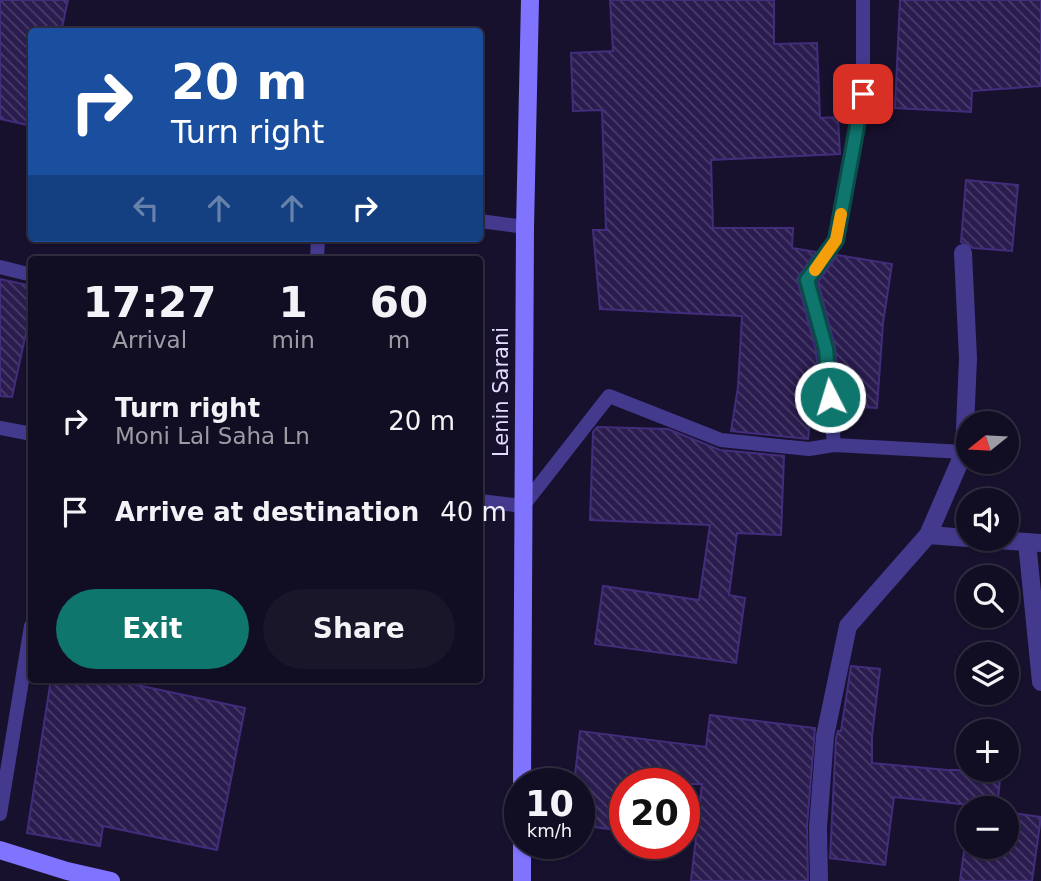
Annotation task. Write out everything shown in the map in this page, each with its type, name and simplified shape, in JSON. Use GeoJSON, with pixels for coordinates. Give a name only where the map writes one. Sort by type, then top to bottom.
{"type":"FeatureCollection","features":[{"type":"Feature","properties":{"kind":"main road","name":"Lenin Sarani"},"geometry":{"type":"LineString","coordinates":[[522,768],[525,227],[530,0]]}},
{"type":"Feature","properties":{"kind":"main road"},"geometry":{"type":"LineString","coordinates":[[0,850],[66,876],[111,881]]}},
{"type":"Feature","properties":{"kind":"main road"},"geometry":{"type":"LineString","coordinates":[[522,859],[522,881]]}},
{"type":"Feature","properties":{"kind":"street"},"geometry":{"type":"LineString","coordinates":[[964,253],[968,358],[966,411]]}},
{"type":"Feature","properties":{"kind":"street"},"geometry":{"type":"LineString","coordinates":[[819,881],[818,827],[825,736],[848,626],[928,534],[956,471]]}},
{"type":"Feature","properties":{"kind":"street"},"geometry":{"type":"LineString","coordinates":[[928,534],[956,537]]}},
{"type":"Feature","properties":{"kind":"street"},"geometry":{"type":"LineString","coordinates":[[1034,543],[1041,682]]}},
{"type":"Feature","properties":{"kind":"lane"},"geometry":{"type":"LineString","coordinates":[[834,445],[826,349],[807,280],[836,240],[863,94],[863,0]]}},
{"type":"Feature","properties":{"kind":"lane"},"geometry":{"type":"LineString","coordinates":[[483,221],[525,227]]}},
{"type":"Feature","properties":{"kind":"lane"},"geometry":{"type":"LineString","coordinates":[[0,267],[28,274]]}},
{"type":"Feature","properties":{"kind":"lane"},"geometry":{"type":"LineString","coordinates":[[483,501],[523,506],[608,396],[721,440],[809,449],[834,445],[956,453]]}},
{"type":"Feature","properties":{"kind":"lane"},"geometry":{"type":"LineString","coordinates":[[0,428],[28,433]]}},
{"type":"Feature","properties":{"kind":"lane"},"geometry":{"type":"LineString","coordinates":[[0,814],[28,650]]}},
{"type":"Feature","properties":{"kind":"building"},"geometry":{"type":"Polygon","coordinates":[[[0,0],[68,0],[62,28],[28,28],[28,125],[0,119],[0,0]]]}},
{"type":"Feature","properties":{"kind":"building"},"geometry":{"type":"Polygon","coordinates":[[[610,0],[774,0],[774,44],[817,43],[820,118],[838,117],[840,154],[711,160],[713,228],[793,228],[792,248],[816,252],[797,279],[816,351],[821,405],[812,404],[808,439],[731,431],[738,387],[742,316],[600,309],[593,230],[606,230],[602,110],[573,111],[571,53],[613,51],[610,0]]]}},
{"type":"Feature","properties":{"kind":"building"},"geometry":{"type":"Polygon","coordinates":[[[900,0],[1041,0],[1041,86],[972,91],[971,112],[895,108],[900,0]]]}},
{"type":"Feature","properties":{"kind":"building"},"geometry":{"type":"Polygon","coordinates":[[[966,180],[1018,185],[1012,251],[973,248],[961,242],[966,180]]]}},
{"type":"Feature","properties":{"kind":"building"},"geometry":{"type":"Polygon","coordinates":[[[837,255],[892,264],[883,323],[877,408],[840,406],[835,347],[818,282],[837,255]]]}},
{"type":"Feature","properties":{"kind":"building"},"geometry":{"type":"Polygon","coordinates":[[[0,279],[28,285],[28,324],[12,397],[0,396],[0,279]]]}},
{"type":"Feature","properties":{"kind":"building"},"geometry":{"type":"Polygon","coordinates":[[[597,427],[668,429],[720,450],[784,456],[781,535],[737,533],[729,595],[745,598],[736,663],[595,644],[603,586],[699,600],[710,525],[590,520],[593,432],[597,427]]]}},
{"type":"Feature","properties":{"kind":"building"},"geometry":{"type":"Polygon","coordinates":[[[851,666],[880,669],[872,736],[872,763],[956,770],[956,782],[1000,782],[998,796],[956,796],[956,804],[894,797],[885,865],[830,858],[836,738],[838,731],[841,731],[851,666]]]}},
{"type":"Feature","properties":{"kind":"building"},"geometry":{"type":"Polygon","coordinates":[[[50,683],[128,683],[245,708],[217,850],[103,826],[100,846],[27,833],[50,683]]]}},
{"type":"Feature","properties":{"kind":"building"},"geometry":{"type":"Polygon","coordinates":[[[710,715],[815,728],[807,826],[808,881],[691,881],[693,859],[700,859],[700,768],[609,768],[609,829],[595,827],[595,768],[576,768],[580,731],[706,747],[710,715]]]}},
{"type":"Feature","properties":{"kind":"building"},"geometry":{"type":"Polygon","coordinates":[[[1019,814],[1041,817],[1032,881],[960,881],[963,859],[1019,859],[1019,814]]]}},
{"type":"Feature","properties":{"kind":"slow traffic"},"geometry":{"type":"LineString","coordinates":[[815,270],[836,240],[841,214]]}},
{"type":"Feature","properties":{"kind":"route"},"geometry":{"type":"LineString","coordinates":[[830,397],[826,349],[807,280],[836,240],[863,94]]}}]}
